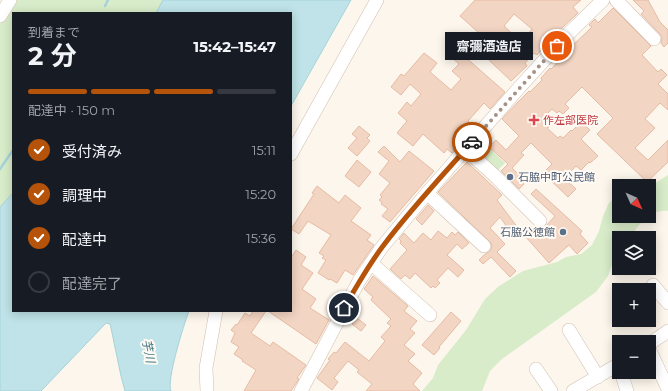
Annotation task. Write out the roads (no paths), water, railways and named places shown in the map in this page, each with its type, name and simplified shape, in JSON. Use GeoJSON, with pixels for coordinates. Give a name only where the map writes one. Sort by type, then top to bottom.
{"type":"FeatureCollection","features":[{"type":"Feature","properties":{"kind":"street"},"geometry":{"type":"LineString","coordinates":[[0,16],[10,0]]}},
{"type":"Feature","properties":{"kind":"street"},"geometry":{"type":"LineString","coordinates":[[292,152],[377,0]]}},
{"type":"Feature","properties":{"kind":"street"},"geometry":{"type":"LineString","coordinates":[[301,391],[359,282],[382,247],[465,149],[567,35],[603,0]]}},
{"type":"Feature","properties":{"kind":"street"},"geometry":{"type":"LineString","coordinates":[[616,0],[654,39]]}},
{"type":"Feature","properties":{"kind":"street"},"geometry":{"type":"LineString","coordinates":[[465,149],[494,175],[540,221]]}},
{"type":"Feature","properties":{"kind":"street"},"geometry":{"type":"LineString","coordinates":[[427,193],[484,246]]}},
{"type":"Feature","properties":{"kind":"street"},"geometry":{"type":"LineString","coordinates":[[371,263],[430,315]]}},
{"type":"Feature","properties":{"kind":"street"},"geometry":{"type":"LineString","coordinates":[[656,288],[668,303]]}},
{"type":"Feature","properties":{"kind":"street"},"geometry":{"type":"LineString","coordinates":[[207,391],[206,368],[216,312]]}},
{"type":"Feature","properties":{"kind":"street"},"geometry":{"type":"LineString","coordinates":[[568,330],[598,377]]}},
{"type":"Feature","properties":{"kind":"street"},"geometry":{"type":"LineString","coordinates":[[656,339],[668,331]]}},
{"type":"Feature","properties":{"kind":"street"},"geometry":{"type":"LineString","coordinates":[[656,363],[668,389]]}},
{"type":"Feature","properties":{"kind":"street"},"geometry":{"type":"LineString","coordinates":[[536,369],[551,391]]}},
{"type":"Feature","properties":{"kind":"street"},"geometry":{"type":"LineString","coordinates":[[573,391],[612,369]]}},
{"type":"Feature","properties":{"kind":"street"},"geometry":{"type":"LineString","coordinates":[[623,379],[627,391]]}},
{"type":"Feature","properties":{"kind":"water"},"geometry":{"type":"Polygon","coordinates":[[[163,0],[351,0],[292,104],[292,12],[157,12],[163,0]]]}},
{"type":"Feature","properties":{"kind":"water","name":"芋川"},"geometry":{"type":"Polygon","coordinates":[[[12,194],[12,312],[189,312],[173,365],[170,385],[171,391],[125,391],[110,324],[106,323],[41,391],[0,391],[0,207],[12,194]]]}},
{"type":"Feature","properties":{"kind":"waterway"},"geometry":{"type":"LineString","coordinates":[[105,6],[108,0]]}},
{"type":"Feature","properties":{"kind":"waterway"},"geometry":{"type":"LineString","coordinates":[[0,169],[12,151]]}},
{"type":"Feature","properties":{"kind":"place","name":"齋彌酒造店"},"geometry":{"type":"Point","coordinates":[557,46]}},
{"type":"Feature","properties":{"kind":"place","name":"作左部医院"},"geometry":{"type":"Point","coordinates":[534,120]}},
{"type":"Feature","properties":{"kind":"place","name":"石脇中町公民館"},"geometry":{"type":"Point","coordinates":[510,177]}},
{"type":"Feature","properties":{"kind":"place","name":"石脇公徳館"},"geometry":{"type":"Point","coordinates":[563,232]}}]}
